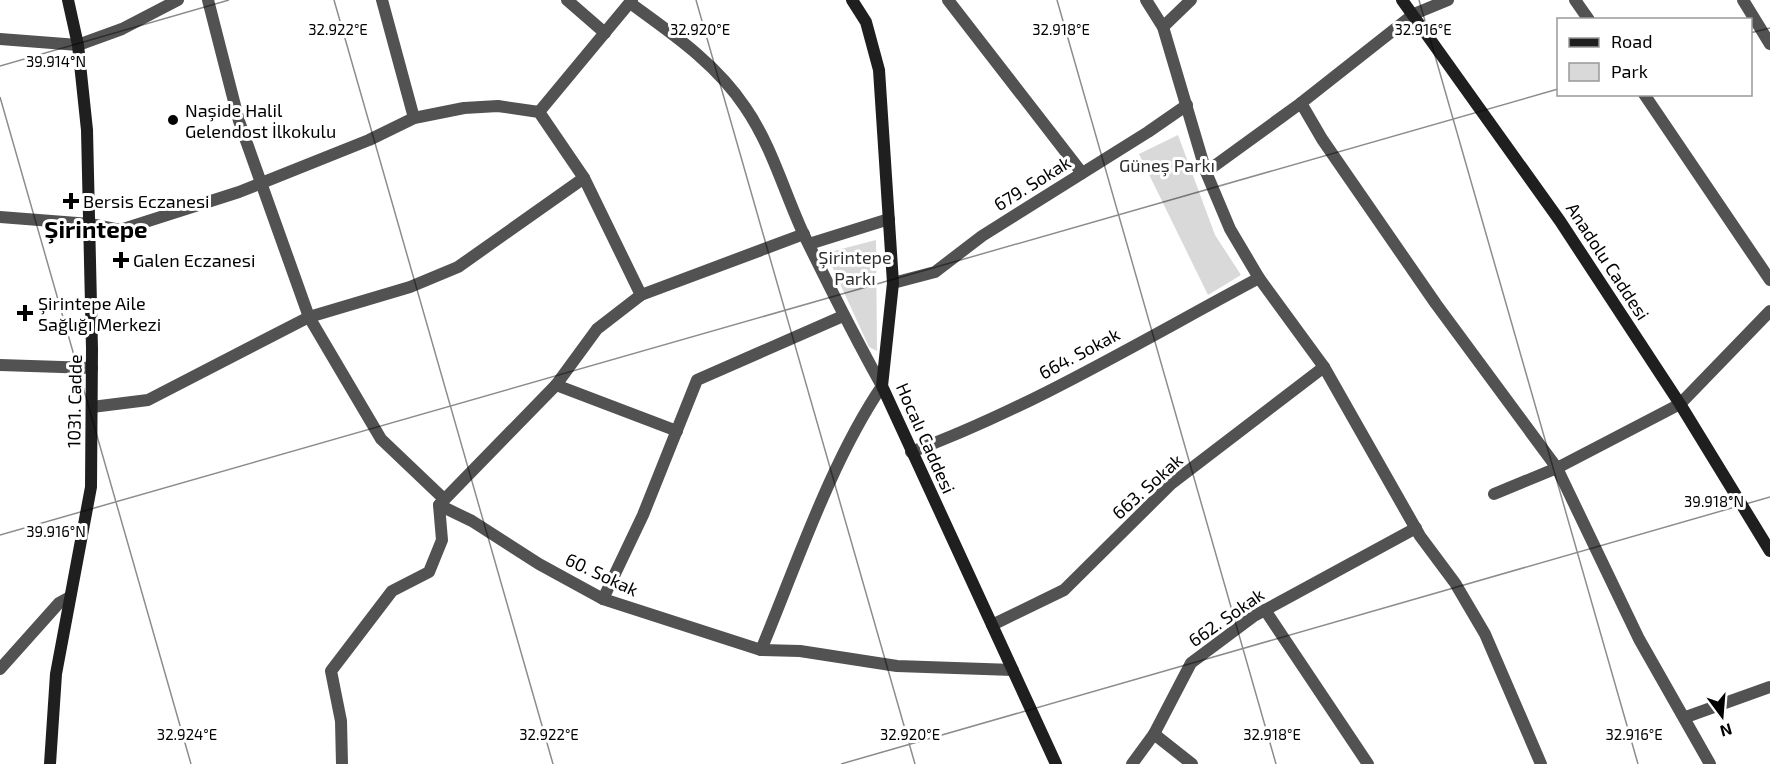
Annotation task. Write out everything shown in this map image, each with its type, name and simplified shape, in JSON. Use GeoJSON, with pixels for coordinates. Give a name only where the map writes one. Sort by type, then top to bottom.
{"type":"FeatureCollection","features":[{"type":"Feature","properties":{"kind":"street","name":"1031. Cadde"},"geometry":{"type":"LineString","coordinates":[[50,764],[56,674],[91,487],[92,368],[87,130],[78,45],[68,0]]}},
{"type":"Feature","properties":{"kind":"street"},"geometry":{"type":"LineString","coordinates":[[0,39],[78,45],[122,29],[178,0]]}},
{"type":"Feature","properties":{"kind":"street","name":"60. Sokak"},"geometry":{"type":"LineString","coordinates":[[208,0],[238,121],[309,316],[381,439],[442,502],[539,564],[603,599],[761,650],[800,651],[897,666],[1013,670]]}},
{"type":"Feature","properties":{"kind":"street"},"geometry":{"type":"LineString","coordinates":[[382,0],[414,118]]}},
{"type":"Feature","properties":{"kind":"street"},"geometry":{"type":"LineString","coordinates":[[567,0],[605,33]]}},
{"type":"Feature","properties":{"kind":"street","name":"Hocalı Caddesi"},"geometry":{"type":"LineString","coordinates":[[852,0],[866,22],[879,70],[893,283],[882,386],[1056,764]]}},
{"type":"Feature","properties":{"kind":"street"},"geometry":{"type":"LineString","coordinates":[[948,0],[1082,173]]}},
{"type":"Feature","properties":{"kind":"street"},"geometry":{"type":"LineString","coordinates":[[1146,0],[1163,27],[1206,172],[1230,229],[1259,278],[1324,367],[1416,528],[1455,583],[1485,634],[1536,763]]}},
{"type":"Feature","properties":{"kind":"street"},"geometry":{"type":"LineString","coordinates":[[1163,27],[1191,0]]}},
{"type":"Feature","properties":{"kind":"street","name":"Anadolu Caddesi"},"geometry":{"type":"LineString","coordinates":[[1402,0],[1560,221],[1680,404],[1770,551]]}},
{"type":"Feature","properties":{"kind":"street"},"geometry":{"type":"LineString","coordinates":[[1206,172],[1301,104],[1414,14],[1448,0]]}},
{"type":"Feature","properties":{"kind":"street"},"geometry":{"type":"LineString","coordinates":[[1575,0],[1588,18]]}},
{"type":"Feature","properties":{"kind":"street"},"geometry":{"type":"LineString","coordinates":[[1743,0],[1770,44]]}},
{"type":"Feature","properties":{"kind":"street"},"geometry":{"type":"LineString","coordinates":[[539,112],[631,2],[692,48],[744,105],[767,145],[843,316],[882,386],[865,410],[829,488],[761,650]]}},
{"type":"Feature","properties":{"kind":"street"},"geometry":{"type":"LineString","coordinates":[[1645,96],[1770,279]]}},
{"type":"Feature","properties":{"kind":"street"},"geometry":{"type":"LineString","coordinates":[[1301,104],[1322,140],[1423,284],[1557,468],[1639,639],[1686,717],[1710,764]]}},
{"type":"Feature","properties":{"kind":"street","name":"679. Sokak"},"geometry":{"type":"LineString","coordinates":[[893,283],[935,272],[982,236],[1148,132],[1186,105]]}},
{"type":"Feature","properties":{"kind":"street"},"geometry":{"type":"LineString","coordinates":[[0,217],[90,224],[120,230],[261,183],[369,140],[414,118],[464,108],[487,107],[539,112]]}},
{"type":"Feature","properties":{"kind":"street"},"geometry":{"type":"LineString","coordinates":[[539,112],[584,178],[641,295]]}},
{"type":"Feature","properties":{"kind":"street"},"geometry":{"type":"LineString","coordinates":[[92,407],[148,400],[309,316],[410,287],[458,267],[584,178]]}},
{"type":"Feature","properties":{"kind":"street"},"geometry":{"type":"LineString","coordinates":[[342,764],[341,721],[331,671],[392,591],[429,572],[442,540],[442,502],[556,384],[597,329],[641,295],[807,239],[889,219]]}},
{"type":"Feature","properties":{"kind":"street","name":"664. Sokak"},"geometry":{"type":"LineString","coordinates":[[911,452],[955,436],[1026,401],[1259,278]]}},
{"type":"Feature","properties":{"kind":"street"},"geometry":{"type":"LineString","coordinates":[[1494,494],[1557,468],[1680,404],[1770,311]]}},
{"type":"Feature","properties":{"kind":"street"},"geometry":{"type":"LineString","coordinates":[[603,599],[643,515],[697,380],[843,316]]}},
{"type":"Feature","properties":{"kind":"street"},"geometry":{"type":"LineString","coordinates":[[0,365],[92,368]]}},
{"type":"Feature","properties":{"kind":"street","name":"663. Sokak"},"geometry":{"type":"LineString","coordinates":[[992,625],[1064,590],[1171,484],[1324,367]]}},
{"type":"Feature","properties":{"kind":"street"},"geometry":{"type":"LineString","coordinates":[[556,384],[677,431]]}},
{"type":"Feature","properties":{"kind":"street","name":"662. Sokak"},"geometry":{"type":"LineString","coordinates":[[1132,764],[1154,734],[1191,663],[1265,610],[1416,528]]}},
{"type":"Feature","properties":{"kind":"street"},"geometry":{"type":"LineString","coordinates":[[0,669],[59,603],[70,597]]}},
{"type":"Feature","properties":{"kind":"street"},"geometry":{"type":"LineString","coordinates":[[1265,610],[1368,764]]}},
{"type":"Feature","properties":{"kind":"street"},"geometry":{"type":"LineString","coordinates":[[1686,717],[1770,687]]}},
{"type":"Feature","properties":{"kind":"street"},"geometry":{"type":"LineString","coordinates":[[1154,734],[1192,764]]}},
{"type":"Feature","properties":{"kind":"green space","name":"Güneş Parkı"},"geometry":{"type":"Polygon","coordinates":[[[1178,135],[1215,235],[1241,275],[1208,295],[1139,154],[1178,135]]]}},
{"type":"Feature","properties":{"kind":"green space","name":"Şirintepe Parkı"},"geometry":{"type":"Polygon","coordinates":[[[876,240],[877,351],[869,347],[826,253],[876,240]]]}},
{"type":"Feature","properties":{"kind":"place","name":"Naşide Halil Gelendost İlkokulu"},"geometry":{"type":"Point","coordinates":[173,120]}},
{"type":"Feature","properties":{"kind":"place","name":"Bersis Eczanesi"},"geometry":{"type":"Point","coordinates":[71,201]}},
{"type":"Feature","properties":{"kind":"place","name":"Galen Eczanesi"},"geometry":{"type":"Point","coordinates":[121,260]}},
{"type":"Feature","properties":{"kind":"place","name":"Şirintepe Aile Sağlığı Merkezi"},"geometry":{"type":"Point","coordinates":[25,313]}},
{"type":"Feature","properties":{"kind":"district","name":"Şirintepe"},"geometry":{"type":"Point","coordinates":[96,228]}}]}
